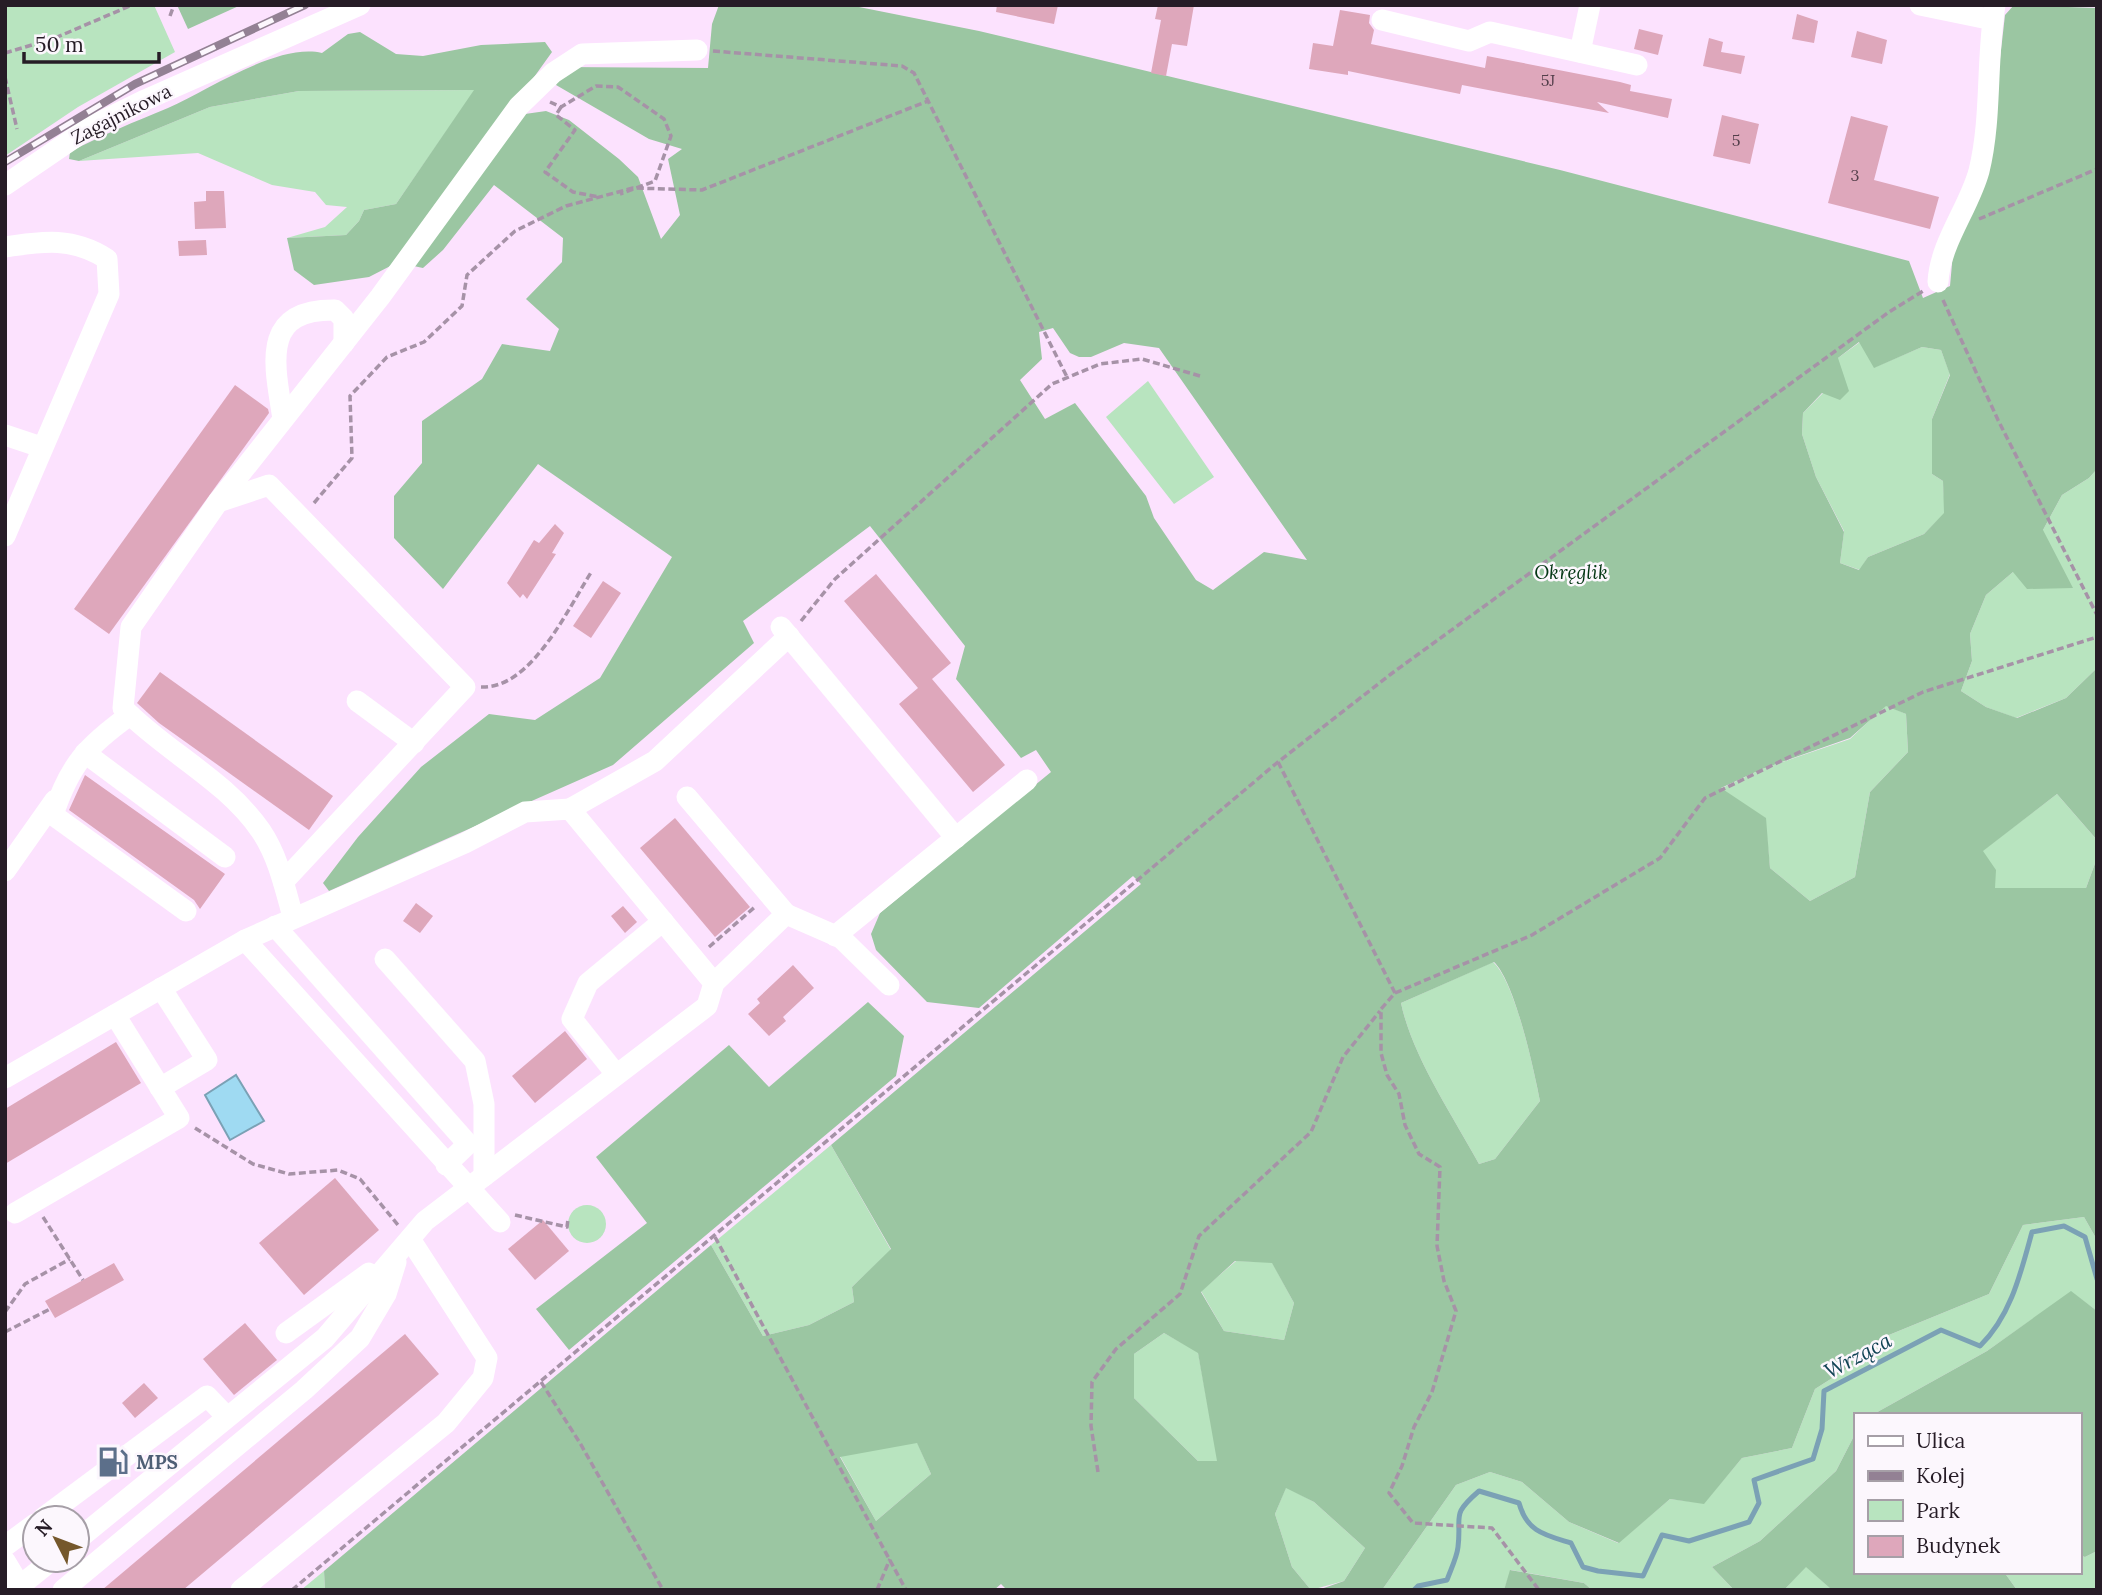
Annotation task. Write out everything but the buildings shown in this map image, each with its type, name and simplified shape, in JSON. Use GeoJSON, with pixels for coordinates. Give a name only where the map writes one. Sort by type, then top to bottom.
{"type":"FeatureCollection","features":[{"type":"Feature","properties":{"kind":"street","name":"Zagajnikowa"},"geometry":{"type":"LineString","coordinates":[[5,185],[90,127],[360,5]]}},
{"type":"Feature","properties":{"kind":"street"},"geometry":{"type":"LineString","coordinates":[[1580,52],[1590,5]]}},
{"type":"Feature","properties":{"kind":"street"},"geometry":{"type":"LineString","coordinates":[[1920,5],[1994,13],[1982,157],[1973,187],[1941,261],[1938,282]]}},
{"type":"Feature","properties":{"kind":"street"},"geometry":{"type":"LineString","coordinates":[[1382,20],[1469,41],[1490,32],[1637,65]]}},
{"type":"Feature","properties":{"kind":"street"},"geometry":{"type":"LineString","coordinates":[[446,1165],[468,1144],[284,921],[284,882],[261,831],[225,790],[143,730],[123,708],[131,627],[218,502],[344,343],[519,106],[553,73],[582,54],[697,50]]}},
{"type":"Feature","properties":{"kind":"street"},"geometry":{"type":"LineString","coordinates":[[5,247],[44,241],[86,246],[107,259],[109,294],[5,536]]}},
{"type":"Feature","properties":{"kind":"street"},"geometry":{"type":"LineString","coordinates":[[283,419],[276,374],[276,337],[290,320],[311,310],[335,310],[344,319],[344,343]]}},
{"type":"Feature","properties":{"kind":"street"},"geometry":{"type":"LineString","coordinates":[[5,435],[41,447]]}},
{"type":"Feature","properties":{"kind":"street"},"geometry":{"type":"LineString","coordinates":[[218,502],[268,485],[465,687],[284,882]]}},
{"type":"Feature","properties":{"kind":"street"},"geometry":{"type":"LineString","coordinates":[[5,1078],[245,940],[466,843],[525,812],[570,809],[655,761],[784,631],[956,838]]}},
{"type":"Feature","properties":{"kind":"street"},"geometry":{"type":"LineString","coordinates":[[358,701],[414,743]]}},
{"type":"Feature","properties":{"kind":"street"},"geometry":{"type":"LineString","coordinates":[[5,871],[92,742],[130,715]]}},
{"type":"Feature","properties":{"kind":"street"},"geometry":{"type":"LineString","coordinates":[[85,753],[225,857]]}},
{"type":"Feature","properties":{"kind":"street"},"geometry":{"type":"LineString","coordinates":[[835,936],[1027,780]]}},
{"type":"Feature","properties":{"kind":"street"},"geometry":{"type":"LineString","coordinates":[[62,789],[53,815],[186,911]]}},
{"type":"Feature","properties":{"kind":"street"},"geometry":{"type":"LineString","coordinates":[[687,797],[786,914],[835,936],[889,985]]}},
{"type":"Feature","properties":{"kind":"street"},"geometry":{"type":"LineString","coordinates":[[570,809],[714,983]]}},
{"type":"Feature","properties":{"kind":"street"},"geometry":{"type":"LineString","coordinates":[[91,1528],[325,1338],[425,1221],[707,1006],[714,983],[786,914]]}},
{"type":"Feature","properties":{"kind":"street"},"geometry":{"type":"LineString","coordinates":[[616,1074],[572,1019],[588,983],[663,921]]}},
{"type":"Feature","properties":{"kind":"street"},"geometry":{"type":"LineString","coordinates":[[245,940],[446,1165],[476,1182]]}},
{"type":"Feature","properties":{"kind":"street"},"geometry":{"type":"LineString","coordinates":[[386,959],[475,1061],[484,1104],[476,1182],[493,1215]]}},
{"type":"Feature","properties":{"kind":"street"},"geometry":{"type":"LineString","coordinates":[[160,1088],[207,1060],[161,988]]}},
{"type":"Feature","properties":{"kind":"street"},"geometry":{"type":"LineString","coordinates":[[24,1207],[179,1118],[115,1015]]}},
{"type":"Feature","properties":{"kind":"street"},"geometry":{"type":"LineString","coordinates":[[286,1334],[405,1245]]}},
{"type":"Feature","properties":{"kind":"street"},"geometry":{"type":"LineString","coordinates":[[63,1590],[304,1390],[360,1338],[386,1294],[405,1245]]}},
{"type":"Feature","properties":{"kind":"street"},"geometry":{"type":"LineString","coordinates":[[241,1590],[446,1423],[483,1378],[487,1357],[405,1245]]}},
{"type":"Feature","properties":{"kind":"street"},"geometry":{"type":"LineString","coordinates":[[65,1504],[207,1396],[227,1417]]}},
{"type":"Feature","properties":{"kind":"street"},"geometry":{"type":"LineString","coordinates":[[5,1546],[21,1535]]}},
{"type":"Feature","properties":{"kind":"street"},"geometry":{"type":"LineString","coordinates":[[5,1561],[18,1588],[35,1574]]}},
{"type":"Feature","properties":{"kind":"path"},"geometry":{"type":"LineString","coordinates":[[5,53],[55,38],[132,5]]}},
{"type":"Feature","properties":{"kind":"path"},"geometry":{"type":"LineString","coordinates":[[170,16],[174,5]]}},
{"type":"Feature","properties":{"kind":"path"},"geometry":{"type":"LineString","coordinates":[[697,50],[902,66],[914,73],[1067,377]]}},
{"type":"Feature","properties":{"kind":"path"},"geometry":{"type":"LineString","coordinates":[[5,78],[17,129]]}},
{"type":"Feature","properties":{"kind":"path"},"geometry":{"type":"LineString","coordinates":[[596,86],[618,87],[664,119],[671,136],[655,181],[631,192],[601,197],[573,192],[545,172],[575,130],[556,115],[561,107],[596,86]]}},
{"type":"Feature","properties":{"kind":"path"},"geometry":{"type":"LineString","coordinates":[[533,92],[561,107]]}},
{"type":"Feature","properties":{"kind":"path"},"geometry":{"type":"LineString","coordinates":[[301,518],[352,458],[350,396],[387,357],[424,342],[462,306],[467,275],[516,231],[566,206],[633,188],[702,190],[928,101]]}},
{"type":"Feature","properties":{"kind":"path"},"geometry":{"type":"LineString","coordinates":[[1956,228],[2097,170]]}},
{"type":"Feature","properties":{"kind":"path"},"geometry":{"type":"LineString","coordinates":[[292,1590],[1278,762],[1391,674],[1650,485],[1889,312],[1938,282],[1944,303],[1998,420],[2097,615]]}},
{"type":"Feature","properties":{"kind":"path"},"geometry":{"type":"LineString","coordinates":[[784,631],[835,579],[1052,384],[1100,364],[1142,359],[1200,376]]}},
{"type":"Feature","properties":{"kind":"path"},"geometry":{"type":"LineString","coordinates":[[465,687],[496,688],[532,664],[592,571]]}},
{"type":"Feature","properties":{"kind":"path"},"geometry":{"type":"LineString","coordinates":[[1098,1472],[1091,1426],[1092,1382],[1116,1349],[1180,1294],[1199,1236],[1311,1132],[1343,1057],[1395,993],[1532,935],[1660,858],[1705,798],[1923,692],[2097,637]]}},
{"type":"Feature","properties":{"kind":"path"},"geometry":{"type":"LineString","coordinates":[[1278,762],[1395,993]]}},
{"type":"Feature","properties":{"kind":"path"},"geometry":{"type":"LineString","coordinates":[[695,960],[769,894]]}},
{"type":"Feature","properties":{"kind":"path"},"geometry":{"type":"LineString","coordinates":[[1381,1010],[1381,1053],[1387,1075],[1399,1094],[1405,1125],[1419,1154],[1440,1167],[1437,1246],[1444,1281],[1456,1311],[1433,1392],[1414,1427],[1402,1465],[1389,1493],[1413,1523],[1492,1528],[1539,1590]]}},
{"type":"Feature","properties":{"kind":"path"},"geometry":{"type":"LineString","coordinates":[[179,1118],[253,1164],[289,1174],[338,1170],[360,1180],[405,1245]]}},
{"type":"Feature","properties":{"kind":"path"},"geometry":{"type":"LineString","coordinates":[[24,1207],[70,1259],[83,1280]]}},
{"type":"Feature","properties":{"kind":"path"},"geometry":{"type":"LineString","coordinates":[[493,1215],[567,1227],[568,1219]]}},
{"type":"Feature","properties":{"kind":"path"},"geometry":{"type":"LineString","coordinates":[[715,1237],[906,1590]]}},
{"type":"Feature","properties":{"kind":"path"},"geometry":{"type":"LineString","coordinates":[[5,1312],[25,1284],[70,1259]]}},
{"type":"Feature","properties":{"kind":"path"},"geometry":{"type":"LineString","coordinates":[[5,1332],[50,1310]]}},
{"type":"Feature","properties":{"kind":"path"},"geometry":{"type":"LineString","coordinates":[[541,1382],[580,1443],[663,1590]]}},
{"type":"Feature","properties":{"kind":"path"},"geometry":{"type":"LineString","coordinates":[[877,1590],[890,1559]]}},
{"type":"Feature","properties":{"kind":"green space"},"geometry":{"type":"Polygon","coordinates":[[[5,5],[154,5],[175,52],[78,107],[5,156],[5,5]]]}},
{"type":"Feature","properties":{"kind":"green space"},"geometry":{"type":"Polygon","coordinates":[[[177,5],[241,5],[188,29],[177,5]]]}},
{"type":"Feature","properties":{"kind":"green space","name":"Okręglik"},"geometry":{"type":"Polygon","coordinates":[[[719,5],[849,5],[979,31],[1560,170],[1909,261],[1923,298],[1950,286],[1953,253],[1988,165],[2005,15],[2014,5],[2097,8],[2097,469],[2089,478],[2062,495],[2043,530],[2073,588],[2027,589],[2013,572],[1986,595],[1970,634],[1972,661],[1961,691],[1986,707],[2017,718],[2066,698],[2097,668],[2097,840],[2057,794],[1983,851],[1996,870],[1995,888],[2086,888],[2097,858],[2097,1240],[2084,1217],[2023,1225],[1989,1294],[1884,1337],[1856,1363],[1815,1389],[1792,1448],[1742,1458],[1704,1504],[1670,1499],[1619,1543],[1569,1522],[1522,1482],[1490,1472],[1456,1485],[1382,1590],[1318,1590],[1344,1581],[1365,1548],[1314,1502],[1286,1488],[1275,1514],[1292,1567],[1311,1590],[1007,1590],[1001,1584],[994,1590],[325,1590],[324,1571],[711,1245],[763,1336],[809,1325],[854,1302],[852,1287],[891,1249],[831,1145],[1141,884],[1133,876],[979,1008],[927,1002],[876,950],[871,934],[880,913],[1051,772],[1036,750],[1021,758],[956,679],[965,646],[870,526],[743,621],[754,643],[613,765],[329,891],[323,883],[358,837],[421,767],[489,714],[535,720],[600,678],[672,557],[538,464],[443,589],[394,538],[394,496],[422,463],[422,421],[482,379],[502,344],[550,351],[559,329],[526,299],[562,262],[563,238],[494,185],[443,250],[423,268],[409,265],[525,114],[546,111],[569,120],[638,177],[661,239],[680,215],[668,159],[682,149],[649,139],[556,85],[563,67],[708,68],[712,24],[719,5]],[[1053,328],[1039,332],[1042,359],[1020,380],[1045,419],[1075,403],[1146,496],[1154,518],[1196,580],[1213,590],[1264,552],[1307,560],[1159,348],[1124,343],[1091,357],[1079,357],[1070,353],[1053,328]],[[1859,342],[1838,358],[1849,391],[1840,400],[1822,393],[1803,413],[1802,434],[1816,477],[1844,532],[1840,563],[1859,570],[1868,557],[1924,534],[1944,513],[1943,481],[1932,474],[1932,419],[1950,375],[1941,350],[1922,347],[1874,368],[1859,342]],[[1886,706],[1850,738],[1762,769],[1721,788],[1766,818],[1770,868],[1810,901],[1855,877],[1870,792],[1908,752],[1906,714],[1886,706]],[[1494,962],[1401,1003],[1406,1023],[1424,1065],[1479,1164],[1495,1159],[1540,1101],[1523,1027],[1502,972],[1494,962]],[[1235,1261],[1201,1292],[1224,1331],[1284,1340],[1294,1303],[1272,1263],[1235,1261]],[[1164,1333],[1134,1354],[1134,1398],[1198,1461],[1217,1461],[1198,1353],[1164,1333]],[[917,1443],[840,1457],[876,1521],[931,1474],[917,1443]]]}},
{"type":"Feature","properties":{"kind":"green space"},"geometry":{"type":"Polygon","coordinates":[[[360,32],[396,54],[423,56],[481,45],[545,42],[552,52],[404,259],[369,277],[314,285],[294,270],[287,238],[346,235],[359,221],[364,210],[396,204],[474,90],[299,91],[210,107],[79,161],[69,159],[70,152],[264,61],[304,52],[322,53],[348,34],[360,32]]]}},
{"type":"Feature","properties":{"kind":"green space"},"geometry":{"type":"Polygon","coordinates":[[[475,90],[396,204],[364,210],[359,221],[346,235],[287,238],[325,227],[347,207],[326,205],[315,192],[272,185],[198,153],[79,161],[210,107],[299,91],[475,90]]]}},
{"type":"Feature","properties":{"kind":"green space"},"geometry":{"type":"Polygon","coordinates":[[[1860,342],[1875,367],[1922,347],[1941,350],[1950,374],[1932,419],[1932,474],[1943,481],[1945,513],[1924,534],[1868,557],[1860,570],[1840,563],[1844,531],[1816,477],[1802,434],[1803,413],[1823,393],[1838,358],[1860,342]]]}},
{"type":"Feature","properties":{"kind":"green space"},"geometry":{"type":"Polygon","coordinates":[[[1148,381],[1214,477],[1174,504],[1106,417],[1148,381]]]}},
{"type":"Feature","properties":{"kind":"green space"},"geometry":{"type":"Polygon","coordinates":[[[2097,469],[2097,668],[2066,698],[2016,718],[1986,707],[1961,691],[1972,661],[1970,634],[1986,595],[2013,572],[2043,530],[2062,495],[2089,478],[2097,469]]]}},
{"type":"Feature","properties":{"kind":"green space"},"geometry":{"type":"Polygon","coordinates":[[[1886,705],[1906,714],[1908,752],[1870,792],[1855,877],[1810,901],[1770,868],[1765,818],[1720,789],[1762,769],[1850,739],[1886,705]]]}},
{"type":"Feature","properties":{"kind":"green space"},"geometry":{"type":"Polygon","coordinates":[[[2057,794],[2097,840],[2097,858],[2086,888],[1995,888],[1982,851],[2057,794]]]}},
{"type":"Feature","properties":{"kind":"green space"},"geometry":{"type":"Polygon","coordinates":[[[1493,962],[1509,987],[1516,1006],[1540,1101],[1495,1159],[1479,1164],[1424,1065],[1406,1023],[1401,1003],[1493,962]]]}},
{"type":"Feature","properties":{"kind":"green space"},"geometry":{"type":"Polygon","coordinates":[[[868,1002],[904,1036],[896,1076],[569,1350],[536,1309],[647,1223],[596,1157],[729,1045],[769,1087],[868,1002]]]}},
{"type":"Feature","properties":{"kind":"green space"},"geometry":{"type":"Polygon","coordinates":[[[831,1145],[891,1250],[852,1287],[854,1302],[809,1325],[763,1336],[711,1245],[831,1145]]]}},
{"type":"Feature","properties":{"kind":"green space"},"geometry":{"type":"Polygon","coordinates":[[[587,1205],[601,1210],[606,1224],[601,1238],[587,1243],[573,1238],[568,1224],[573,1210],[587,1205]]]}},
{"type":"Feature","properties":{"kind":"green space"},"geometry":{"type":"Polygon","coordinates":[[[2084,1217],[2097,1240],[2097,1311],[2071,1292],[1987,1351],[1876,1413],[1854,1413],[1854,1436],[1836,1471],[1760,1541],[1712,1567],[1734,1590],[1592,1590],[1584,1583],[1511,1570],[1504,1590],[1382,1590],[1456,1485],[1490,1472],[1522,1482],[1569,1522],[1618,1543],[1670,1499],[1704,1503],[1742,1458],[1792,1448],[1815,1389],[1856,1363],[1884,1337],[1989,1294],[2023,1225],[2084,1217]]]}},
{"type":"Feature","properties":{"kind":"green space"},"geometry":{"type":"Polygon","coordinates":[[[1236,1261],[1272,1262],[1294,1303],[1284,1340],[1224,1331],[1201,1291],[1236,1261]]]}},
{"type":"Feature","properties":{"kind":"green space"},"geometry":{"type":"Polygon","coordinates":[[[2071,1291],[2097,1311],[2097,1551],[2085,1557],[2081,1556],[2081,1413],[1876,1413],[1987,1351],[2071,1291]]]}},
{"type":"Feature","properties":{"kind":"green space"},"geometry":{"type":"Polygon","coordinates":[[[1164,1333],[1198,1352],[1218,1461],[1198,1461],[1134,1398],[1134,1354],[1164,1333]]]}},
{"type":"Feature","properties":{"kind":"green space"},"geometry":{"type":"Polygon","coordinates":[[[1854,1436],[1854,1574],[2005,1574],[2017,1590],[1832,1590],[1806,1567],[1784,1590],[1734,1590],[1712,1567],[1760,1541],[1836,1471],[1854,1436]]]}},
{"type":"Feature","properties":{"kind":"green space"},"geometry":{"type":"Polygon","coordinates":[[[917,1442],[931,1474],[876,1521],[840,1456],[917,1442]]]}},
{"type":"Feature","properties":{"kind":"green space"},"geometry":{"type":"Polygon","coordinates":[[[1286,1487],[1314,1502],[1365,1548],[1344,1581],[1311,1590],[1292,1567],[1275,1514],[1286,1487]]]}},
{"type":"Feature","properties":{"kind":"green space"},"geometry":{"type":"Polygon","coordinates":[[[2097,1551],[2097,1590],[2017,1590],[2005,1574],[2081,1574],[2081,1556],[2085,1557],[2097,1551]]]}},
{"type":"Feature","properties":{"kind":"green space"},"geometry":{"type":"Polygon","coordinates":[[[1806,1566],[1832,1590],[1784,1590],[1806,1566]]]}},
{"type":"Feature","properties":{"kind":"green space"},"geometry":{"type":"Polygon","coordinates":[[[1510,1570],[1584,1583],[1592,1590],[1504,1590],[1510,1570]]]}},
{"type":"Feature","properties":{"kind":"green space"},"geometry":{"type":"Polygon","coordinates":[[[324,1571],[325,1590],[301,1590],[324,1571]]]}},
{"type":"Feature","properties":{"kind":"water"},"geometry":{"type":"Polygon","coordinates":[[[236,1075],[264,1121],[230,1140],[205,1095],[236,1075]]]}},
{"type":"Feature","properties":{"kind":"waterway","name":"Wrząca"},"geometry":{"type":"LineString","coordinates":[[1414,1590],[1418,1586],[1447,1580],[1457,1551],[1459,1516],[1464,1506],[1479,1491],[1519,1503],[1522,1513],[1538,1531],[1571,1543],[1583,1567],[1643,1576],[1662,1535],[1689,1541],[1749,1522],[1759,1503],[1754,1480],[1813,1459],[1822,1429],[1824,1391],[1941,1330],[1980,1346],[1991,1334],[2007,1307],[2019,1278],[2032,1232],[2064,1226],[2085,1237],[2097,1279]]}},
{"type":"Feature","properties":{"kind":"railway"},"geometry":{"type":"LineString","coordinates":[[5,162],[135,84],[305,5]]}},
{"type":"Feature","properties":{"kind":"place","name":"MPS"},"geometry":{"type":"Point","coordinates":[113,1462]}}]}
